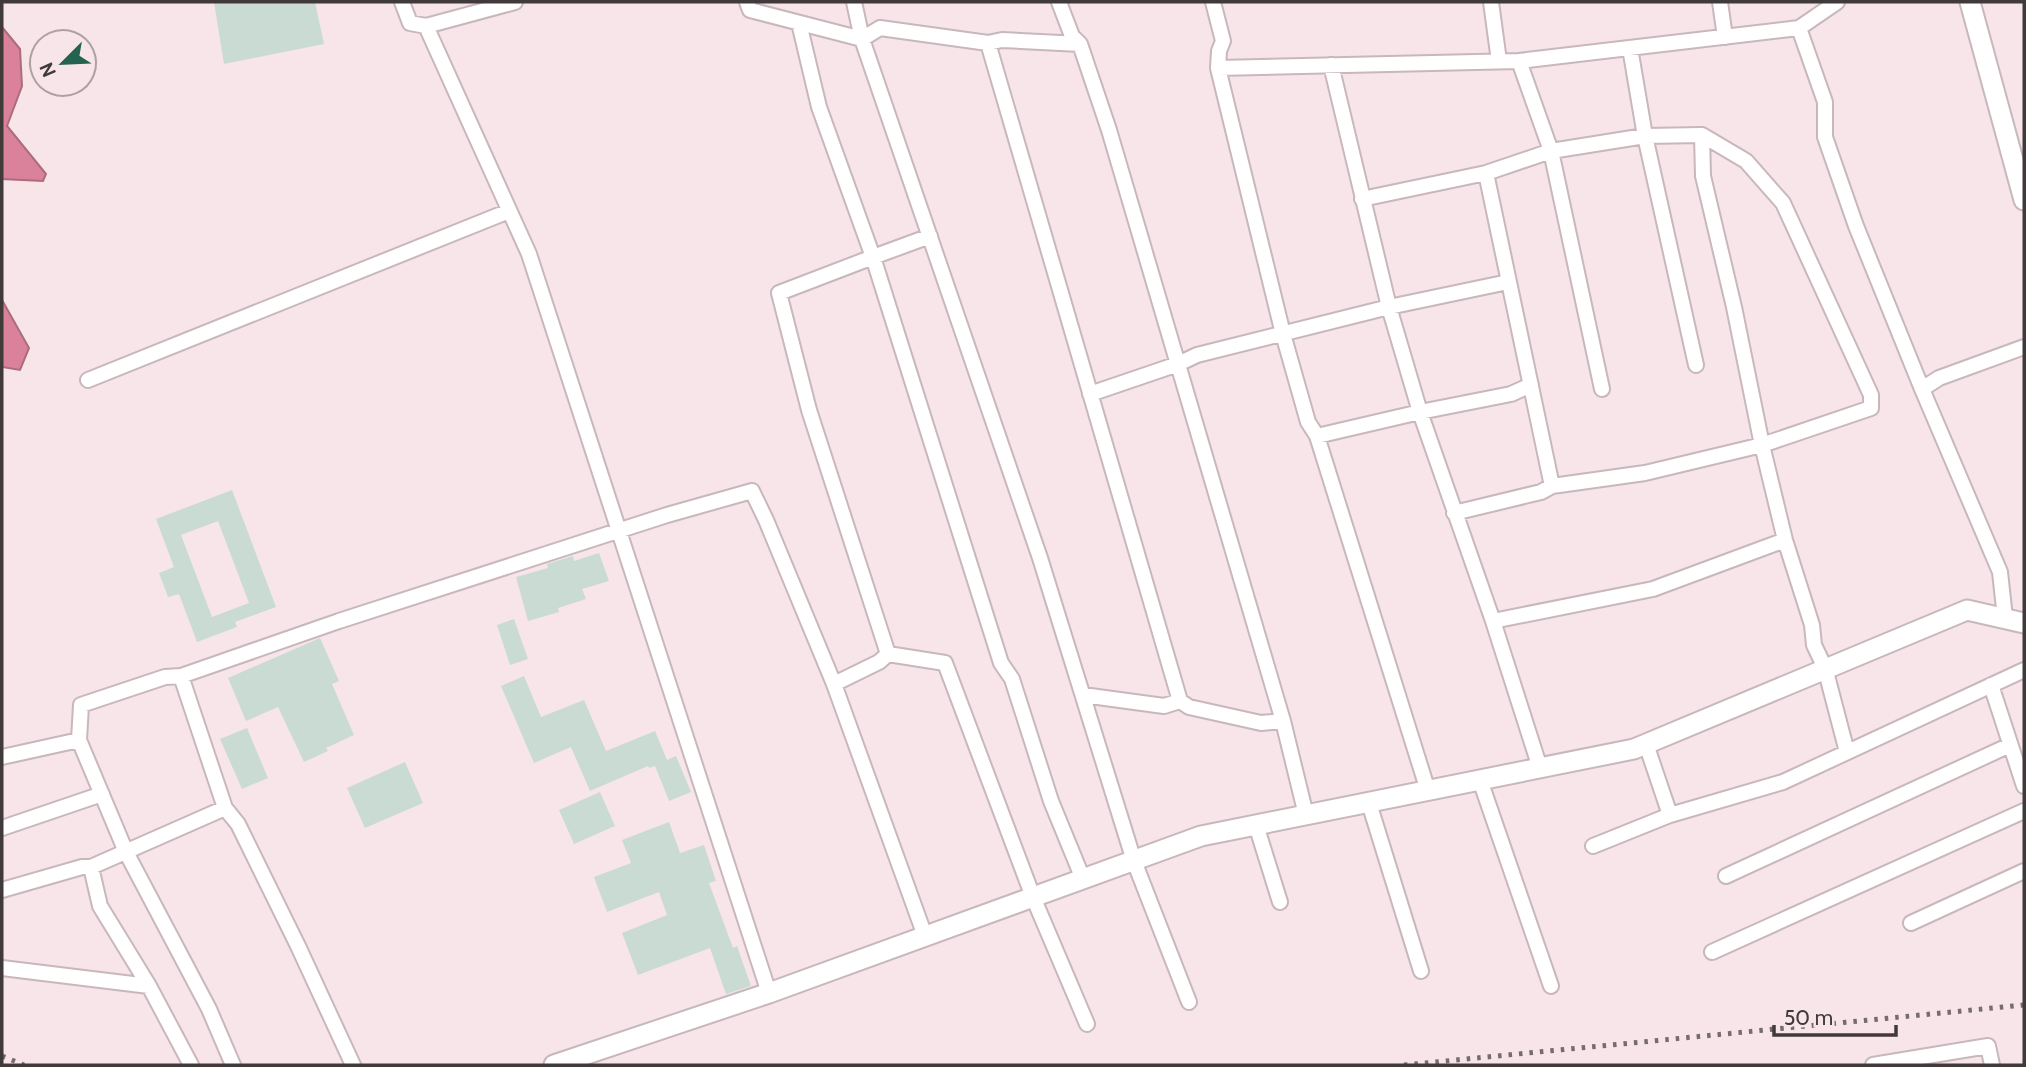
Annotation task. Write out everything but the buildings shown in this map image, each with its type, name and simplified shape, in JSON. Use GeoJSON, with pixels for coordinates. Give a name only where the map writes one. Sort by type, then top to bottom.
{"type":"FeatureCollection","features":[{"type":"Feature","properties":{"kind":"street"},"geometry":{"type":"LineString","coordinates":[[402,2],[410,23],[426,26],[515,2]]}},
{"type":"Feature","properties":{"kind":"street"},"geometry":{"type":"LineString","coordinates":[[747,2],[750,10],[862,39],[880,28],[988,43],[1002,40],[1080,44]]}},
{"type":"Feature","properties":{"kind":"street"},"geometry":{"type":"LineString","coordinates":[[854,2],[862,39],[1040,558],[1134,861],[1189,1002]]}},
{"type":"Feature","properties":{"kind":"street"},"geometry":{"type":"LineString","coordinates":[[1059,2],[1072,36],[1080,44],[1109,131],[1283,721],[1306,815]]}},
{"type":"Feature","properties":{"kind":"street"},"geometry":{"type":"LineString","coordinates":[[1213,2],[1223,41],[1219,51],[1218,68],[1283,334],[1308,422],[1317,436],[1429,791]]}},
{"type":"Feature","properties":{"kind":"street"},"geometry":{"type":"LineString","coordinates":[[1492,2],[1499,61]]}},
{"type":"Feature","properties":{"kind":"street"},"geometry":{"type":"LineString","coordinates":[[1720,2],[1725,37]]}},
{"type":"Feature","properties":{"kind":"street"},"geometry":{"type":"LineString","coordinates":[[1218,68],[1519,61],[1799,28],[1837,2]]}},
{"type":"Feature","properties":{"kind":"street"},"geometry":{"type":"LineString","coordinates":[[1970,2],[2024,200]]}},
{"type":"Feature","properties":{"kind":"street"},"geometry":{"type":"LineString","coordinates":[[799,23],[819,107],[873,257],[1001,663],[1012,679],[1051,801],[1083,879]]}},
{"type":"Feature","properties":{"kind":"street"},"geometry":{"type":"LineString","coordinates":[[426,26],[529,254],[769,993]]}},
{"type":"Feature","properties":{"kind":"street"},"geometry":{"type":"LineString","coordinates":[[1799,28],[1825,102],[1825,136],[1856,226],[2000,572],[2005,618]]}},
{"type":"Feature","properties":{"kind":"street"},"geometry":{"type":"LineString","coordinates":[[988,43],[1180,701],[1189,708],[1261,723],[1283,721]]}},
{"type":"Feature","properties":{"kind":"street"},"geometry":{"type":"LineString","coordinates":[[1630,48],[1645,136],[1696,365]]}},
{"type":"Feature","properties":{"kind":"street"},"geometry":{"type":"LineString","coordinates":[[1519,61],[1551,152],[1602,389]]}},
{"type":"Feature","properties":{"kind":"street"},"geometry":{"type":"LineString","coordinates":[[1331,65],[1389,307],[1420,412],[1493,621],[1540,768]]}},
{"type":"Feature","properties":{"kind":"street"},"geometry":{"type":"LineString","coordinates":[[1702,135],[1703,176],[1734,307],[1762,445],[1785,540],[1812,625],[1814,645],[1825,668],[1847,752]]}},
{"type":"Feature","properties":{"kind":"street"},"geometry":{"type":"LineString","coordinates":[[1362,199],[1486,173],[1551,152],[1645,136],[1702,135],[1746,161],[1783,203],[1871,395],[1871,408],[1762,445],[1645,473],[1552,486],[1541,492],[1454,513]]}},
{"type":"Feature","properties":{"kind":"street"},"geometry":{"type":"LineString","coordinates":[[1486,173],[1552,486]]}},
{"type":"Feature","properties":{"kind":"street"},"geometry":{"type":"LineString","coordinates":[[88,380],[509,211]]}},
{"type":"Feature","properties":{"kind":"street"},"geometry":{"type":"LineString","coordinates":[[888,654],[809,410],[779,293],[930,236]]}},
{"type":"Feature","properties":{"kind":"street"},"geometry":{"type":"LineString","coordinates":[[1090,394],[1198,355],[1389,307],[1508,282]]}},
{"type":"Feature","properties":{"kind":"street"},"geometry":{"type":"LineString","coordinates":[[1922,389],[1939,378],[2024,347]]}},
{"type":"Feature","properties":{"kind":"street"},"geometry":{"type":"LineString","coordinates":[[1317,436],[1511,394],[1531,386]]}},
{"type":"Feature","properties":{"kind":"street"},"geometry":{"type":"LineString","coordinates":[[233,1065],[209,1009],[126,852],[79,740],[81,705],[165,677],[181,677],[339,621],[752,491],[834,684],[925,936]]}},
{"type":"Feature","properties":{"kind":"street"},"geometry":{"type":"LineString","coordinates":[[1493,621],[1653,589],[1785,540]]}},
{"type":"Feature","properties":{"kind":"street"},"geometry":{"type":"LineString","coordinates":[[554,1065],[769,993],[1201,836],[1634,750],[1967,610],[2024,623]]}},
{"type":"Feature","properties":{"kind":"street"},"geometry":{"type":"LineString","coordinates":[[834,684],[879,662],[888,654]]}},
{"type":"Feature","properties":{"kind":"street"},"geometry":{"type":"LineString","coordinates":[[888,654],[945,663],[1033,897],[1087,1024]]}},
{"type":"Feature","properties":{"kind":"street"},"geometry":{"type":"LineString","coordinates":[[1593,846],[1670,815],[1783,782],[2024,670]]}},
{"type":"Feature","properties":{"kind":"street"},"geometry":{"type":"LineString","coordinates":[[181,677],[225,808],[238,824],[353,1065]]}},
{"type":"Feature","properties":{"kind":"street"},"geometry":{"type":"LineString","coordinates":[[1991,685],[2024,786]]}},
{"type":"Feature","properties":{"kind":"street"},"geometry":{"type":"LineString","coordinates":[[1083,695],[1164,706],[1180,701]]}},
{"type":"Feature","properties":{"kind":"street"},"geometry":{"type":"LineString","coordinates":[[2,757],[79,740]]}},
{"type":"Feature","properties":{"kind":"street"},"geometry":{"type":"LineString","coordinates":[[1646,744],[1670,815]]}},
{"type":"Feature","properties":{"kind":"street"},"geometry":{"type":"LineString","coordinates":[[1726,876],[2010,744]]}},
{"type":"Feature","properties":{"kind":"street"},"geometry":{"type":"LineString","coordinates":[[1480,780],[1551,986]]}},
{"type":"Feature","properties":{"kind":"street"},"geometry":{"type":"LineString","coordinates":[[2,828],[102,794]]}},
{"type":"Feature","properties":{"kind":"street"},"geometry":{"type":"LineString","coordinates":[[1368,803],[1421,971]]}},
{"type":"Feature","properties":{"kind":"street"},"geometry":{"type":"LineString","coordinates":[[2,890],[82,867],[91,867],[225,808]]}},
{"type":"Feature","properties":{"kind":"street"},"geometry":{"type":"LineString","coordinates":[[1712,952],[2024,811]]}},
{"type":"Feature","properties":{"kind":"street"},"geometry":{"type":"LineString","coordinates":[[1256,825],[1280,902]]}},
{"type":"Feature","properties":{"kind":"street"},"geometry":{"type":"LineString","coordinates":[[91,867],[100,906],[149,986],[191,1065]]}},
{"type":"Feature","properties":{"kind":"street"},"geometry":{"type":"LineString","coordinates":[[1910,923],[2024,871]]}},
{"type":"Feature","properties":{"kind":"street"},"geometry":{"type":"LineString","coordinates":[[2,968],[149,986]]}},
{"type":"Feature","properties":{"kind":"street"},"geometry":{"type":"LineString","coordinates":[[1873,1065],[1988,1046],[1992,1065]]}},
{"type":"Feature","properties":{"kind":"shaded area"},"geometry":{"type":"Polygon","coordinates":[[[2,27],[20,49],[22,86],[7,126],[46,174],[43,181],[2,179],[2,27]]]}},
{"type":"Feature","properties":{"kind":"shaded area"},"geometry":{"type":"Polygon","coordinates":[[[2,300],[29,348],[20,370],[2,367],[2,300]]]}},
{"type":"Feature","properties":{"kind":"railway"},"geometry":{"type":"LineString","coordinates":[[1404,1065],[2024,1005]]}},
{"type":"Feature","properties":{"kind":"railway"},"geometry":{"type":"LineString","coordinates":[[2,1056],[24,1065]]}}]}
